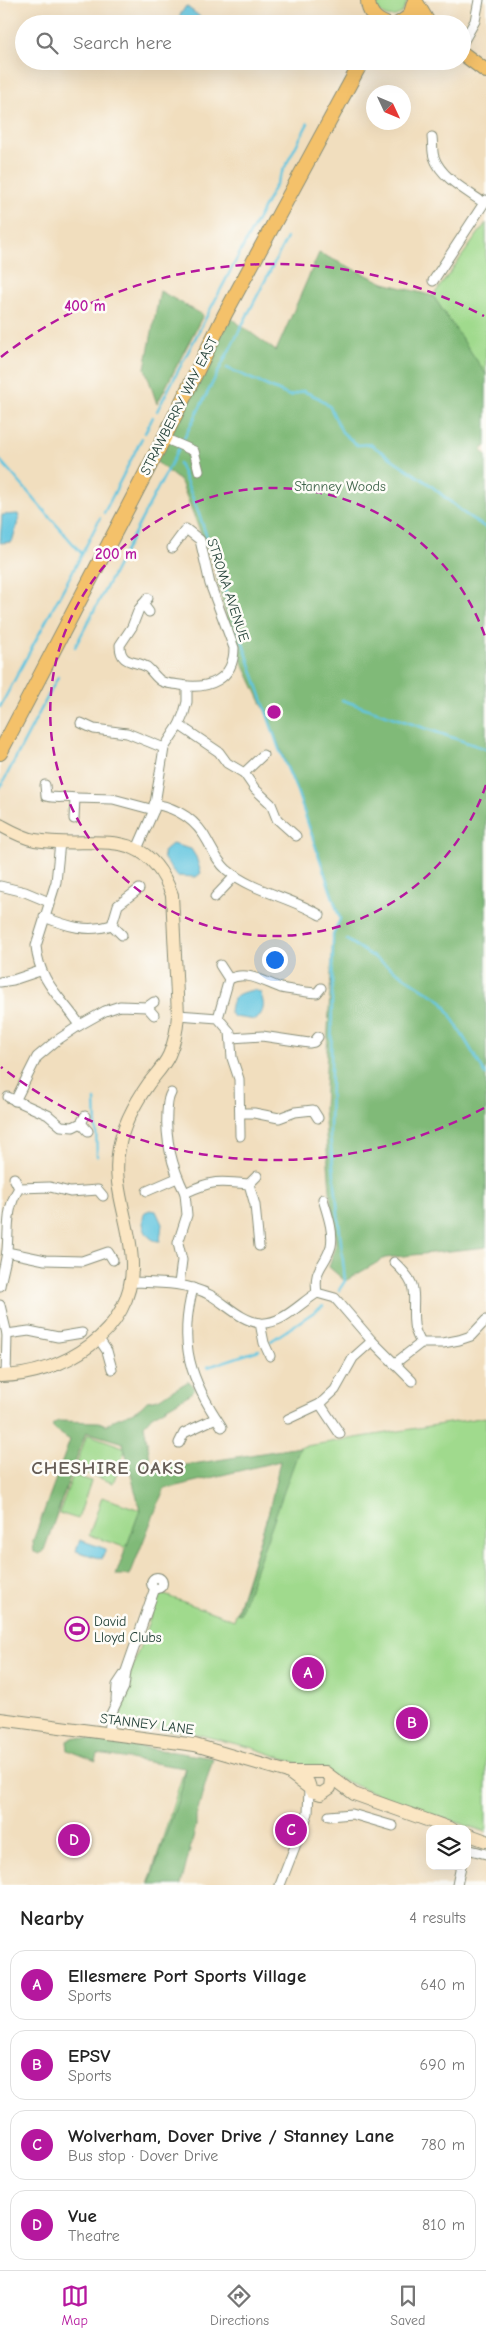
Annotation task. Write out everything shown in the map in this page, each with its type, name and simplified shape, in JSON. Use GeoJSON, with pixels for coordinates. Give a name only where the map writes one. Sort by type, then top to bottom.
{"type":"FeatureCollection","features":[{"type":"Feature","properties":{"kind":"main road"},"geometry":{"type":"LineString","coordinates":[[410,15],[416,1]]}},
{"type":"Feature","properties":{"kind":"main road"},"geometry":{"type":"LineString","coordinates":[[416,1],[424,15]]}},
{"type":"Feature","properties":{"kind":"main road"},"geometry":{"type":"LineString","coordinates":[[471,59],[486,71]]}},
{"type":"Feature","properties":{"kind":"main road","name":"STRAWBERRY WAY EAST"},"geometry":{"type":"LineString","coordinates":[[0,753],[164,438],[225,314],[357,70]]}},
{"type":"Feature","properties":{"kind":"street"},"geometry":{"type":"LineString","coordinates":[[471,28],[475,21],[479,0]]}},
{"type":"Feature","properties":{"kind":"street"},"geometry":{"type":"LineString","coordinates":[[432,137],[437,164],[454,181],[485,201],[433,281]]}},
{"type":"Feature","properties":{"kind":"street"},"geometry":{"type":"LineString","coordinates":[[164,438],[194,451],[200,471]]}},
{"type":"Feature","properties":{"kind":"street","name":"STROMA AVENUE"},"geometry":{"type":"LineString","coordinates":[[172,548],[186,529],[200,540],[210,584],[234,648],[234,659],[224,676],[207,685],[187,686]]}},
{"type":"Feature","properties":{"kind":"street"},"geometry":{"type":"LineString","coordinates":[[137,849],[154,807],[164,748],[179,725],[187,702],[187,686],[162,682],[147,667],[132,664],[122,655],[120,645],[132,627],[145,601],[149,612]]}},
{"type":"Feature","properties":{"kind":"street"},"geometry":{"type":"LineString","coordinates":[[81,723],[94,729],[127,733],[164,748]]}},
{"type":"Feature","properties":{"kind":"street"},"geometry":{"type":"LineString","coordinates":[[179,725],[219,752],[227,762],[244,773],[255,789],[273,808],[277,819],[294,829]]}},
{"type":"Feature","properties":{"kind":"street"},"geometry":{"type":"LineString","coordinates":[[244,773],[263,754]]}},
{"type":"Feature","properties":{"kind":"street"},"geometry":{"type":"LineString","coordinates":[[46,785],[43,798],[113,799],[179,812],[189,818],[205,836],[219,862],[235,876],[281,898],[299,903],[320,915]]}},
{"type":"Feature","properties":{"kind":"street"},"geometry":{"type":"LineString","coordinates":[[74,819],[75,798]]}},
{"type":"Feature","properties":{"kind":"street"},"geometry":{"type":"LineString","coordinates":[[0,825],[35,840],[112,843],[137,849],[158,868],[166,879],[172,895],[178,1015],[177,1030],[168,1056],[131,1112],[119,1148],[116,1175],[130,1243],[132,1263],[131,1282],[121,1310],[99,1339],[78,1354],[40,1371],[3,1376],[4,1347],[8,1334],[0,1305]]}},
{"type":"Feature","properties":{"kind":"street"},"geometry":{"type":"LineString","coordinates":[[60,842],[56,882],[36,946],[40,971],[52,991],[80,1025]]}},
{"type":"Feature","properties":{"kind":"street"},"geometry":{"type":"LineString","coordinates":[[215,896],[235,876]]}},
{"type":"Feature","properties":{"kind":"street"},"geometry":{"type":"LineString","coordinates":[[0,886],[25,892],[49,902]]}},
{"type":"Feature","properties":{"kind":"street"},"geometry":{"type":"LineString","coordinates":[[112,925],[118,905],[139,889]]}},
{"type":"Feature","properties":{"kind":"street"},"geometry":{"type":"LineString","coordinates":[[44,917],[66,926],[86,930],[112,925]]}},
{"type":"Feature","properties":{"kind":"street"},"geometry":{"type":"LineString","coordinates":[[112,925],[122,935]]}},
{"type":"Feature","properties":{"kind":"street"},"geometry":{"type":"LineString","coordinates":[[218,1018],[229,979],[220,965]]}},
{"type":"Feature","properties":{"kind":"street"},"geometry":{"type":"LineString","coordinates":[[0,982],[13,980],[40,971]]}},
{"type":"Feature","properties":{"kind":"street"},"geometry":{"type":"LineString","coordinates":[[229,979],[246,975],[285,989],[319,994]]}},
{"type":"Feature","properties":{"kind":"street"},"geometry":{"type":"LineString","coordinates":[[88,1131],[83,1120],[73,1126],[61,1126],[48,1115],[12,1099],[37,1057],[80,1025],[112,1009],[129,1006],[151,1004],[154,1015]]}},
{"type":"Feature","properties":{"kind":"street"},"geometry":{"type":"LineString","coordinates":[[178,1015],[218,1018],[226,1026],[231,1038],[232,1058],[239,1079],[240,1136]]}},
{"type":"Feature","properties":{"kind":"street"},"geometry":{"type":"LineString","coordinates":[[231,1038],[254,1035],[316,1043]]}},
{"type":"Feature","properties":{"kind":"street"},"geometry":{"type":"LineString","coordinates":[[158,1098],[169,1097],[168,1148],[177,1178],[185,1193],[187,1216],[178,1243],[182,1260],[179,1284]]}},
{"type":"Feature","properties":{"kind":"street"},"geometry":{"type":"LineString","coordinates":[[241,1113],[254,1112],[279,1118],[295,1112],[316,1111]]}},
{"type":"Feature","properties":{"kind":"street"},"geometry":{"type":"LineString","coordinates":[[249,1184],[257,1176]]}},
{"type":"Feature","properties":{"kind":"street"},"geometry":{"type":"LineString","coordinates":[[14,1178],[19,1188]]}},
{"type":"Feature","properties":{"kind":"street"},"geometry":{"type":"LineString","coordinates":[[147,1191],[177,1178]]}},
{"type":"Feature","properties":{"kind":"street"},"geometry":{"type":"LineString","coordinates":[[185,1193],[204,1184],[218,1181],[249,1184]]}},
{"type":"Feature","properties":{"kind":"street"},"geometry":{"type":"LineString","coordinates":[[249,1184],[255,1205],[260,1246]]}},
{"type":"Feature","properties":{"kind":"street"},"geometry":{"type":"LineString","coordinates":[[19,1188],[50,1187],[70,1192],[101,1190]]}},
{"type":"Feature","properties":{"kind":"street"},"geometry":{"type":"LineString","coordinates":[[0,1286],[7,1252],[8,1213],[12,1198],[19,1188]]}},
{"type":"Feature","properties":{"kind":"street"},"geometry":{"type":"LineString","coordinates":[[317,1293],[316,1275],[331,1244],[330,1228],[322,1199]]}},
{"type":"Feature","properties":{"kind":"street"},"geometry":{"type":"LineString","coordinates":[[7,1252],[45,1260],[82,1261],[110,1252]]}},
{"type":"Feature","properties":{"kind":"street"},"geometry":{"type":"LineString","coordinates":[[400,1264],[412,1285],[415,1301],[414,1324],[420,1343]]}},
{"type":"Feature","properties":{"kind":"street"},"geometry":{"type":"LineString","coordinates":[[131,1282],[179,1284],[193,1288],[209,1294],[240,1314],[260,1323],[284,1316],[317,1293]]}},
{"type":"Feature","properties":{"kind":"street"},"geometry":{"type":"LineString","coordinates":[[193,1288],[185,1323],[189,1357],[194,1377],[222,1427]]}},
{"type":"Feature","properties":{"kind":"street"},"geometry":{"type":"LineString","coordinates":[[317,1293],[335,1298],[394,1364],[412,1381]]}},
{"type":"Feature","properties":{"kind":"street"},"geometry":{"type":"LineString","coordinates":[[394,1364],[420,1343],[443,1343],[471,1336],[486,1320]]}},
{"type":"Feature","properties":{"kind":"street"},"geometry":{"type":"LineString","coordinates":[[260,1323],[264,1343],[270,1356]]}},
{"type":"Feature","properties":{"kind":"street"},"geometry":{"type":"LineString","coordinates":[[8,1334],[30,1331],[58,1337],[82,1333]]}},
{"type":"Feature","properties":{"kind":"street"},"geometry":{"type":"LineString","coordinates":[[99,1339],[107,1351],[112,1369]]}},
{"type":"Feature","properties":{"kind":"street"},"geometry":{"type":"LineString","coordinates":[[288,1419],[320,1404],[335,1390],[353,1358],[372,1340]]}},
{"type":"Feature","properties":{"kind":"street"},"geometry":{"type":"LineString","coordinates":[[320,1404],[340,1434]]}},
{"type":"Feature","properties":{"kind":"street"},"geometry":{"type":"LineString","coordinates":[[178,1437],[190,1429],[216,1418]]}},
{"type":"Feature","properties":{"kind":"street"},"geometry":{"type":"LineString","coordinates":[[109,1734],[110,1719],[116,1701],[117,1685],[126,1671],[155,1588]]}},
{"type":"Feature","properties":{"kind":"street","name":"STANNEY LANE"},"geometry":{"type":"LineString","coordinates":[[0,1720],[202,1746],[288,1772],[313,1773]]}},
{"type":"Feature","properties":{"kind":"street","name":"STANNEY LANE"},"geometry":{"type":"LineString","coordinates":[[288,1772],[309,1788]]}},
{"type":"Feature","properties":{"kind":"street"},"geometry":{"type":"LineString","coordinates":[[280,1885],[308,1813],[309,1778],[313,1773],[325,1772],[330,1778],[354,1794],[440,1825]]}},
{"type":"Feature","properties":{"kind":"street"},"geometry":{"type":"LineString","coordinates":[[308,1813],[331,1785],[330,1778]]}},
{"type":"Feature","properties":{"kind":"street"},"geometry":{"type":"LineString","coordinates":[[309,1788],[314,1793],[354,1794]]}},
{"type":"Feature","properties":{"kind":"street"},"geometry":{"type":"LineString","coordinates":[[382,1823],[387,1807]]}},
{"type":"Feature","properties":{"kind":"street"},"geometry":{"type":"LineString","coordinates":[[334,1813],[355,1815],[393,1826]]}},
{"type":"Feature","properties":{"kind":"street"},"geometry":{"type":"LineString","coordinates":[[471,1835],[486,1841]]}},
{"type":"Feature","properties":{"kind":"street"},"geometry":{"type":"LineString","coordinates":[[471,1850],[486,1854]]}},
{"type":"Feature","properties":{"kind":"street"},"geometry":{"type":"LineString","coordinates":[[457,1885],[460,1870]]}},
{"type":"Feature","properties":{"kind":"green space"},"geometry":{"type":"Polygon","coordinates":[[[375,0],[408,0],[402,13],[397,15],[384,15],[376,5],[375,0]]]}},
{"type":"Feature","properties":{"kind":"green space"},"geometry":{"type":"Polygon","coordinates":[[[486,223],[486,375],[433,296],[486,223]]]}},
{"type":"Feature","properties":{"kind":"green space","name":"Stanney Woods"},"geometry":{"type":"Polygon","coordinates":[[[319,253],[384,283],[433,296],[486,374],[486,446],[481,450],[486,456],[486,1247],[385,1258],[345,1281],[329,1267],[336,1244],[324,1108],[333,935],[340,919],[297,791],[267,715],[238,653],[223,605],[215,570],[181,482],[152,458],[225,314],[276,351],[319,253]]]}},
{"type":"Feature","properties":{"kind":"green space"},"geometry":{"type":"Polygon","coordinates":[[[160,291],[203,315],[157,404],[145,368],[160,291]]]}},
{"type":"Feature","properties":{"kind":"green space"},"geometry":{"type":"Polygon","coordinates":[[[189,1381],[195,1388],[190,1394],[152,1416],[144,1425],[151,1464],[155,1470],[300,1447],[240,1614],[237,1613],[269,1511],[280,1461],[164,1489],[130,1575],[116,1575],[140,1510],[123,1443],[86,1432],[44,1550],[40,1554],[34,1552],[33,1541],[70,1440],[55,1430],[52,1425],[58,1421],[99,1422],[106,1425],[117,1418],[137,1410],[147,1401],[158,1399],[189,1381]]]}},
{"type":"Feature","properties":{"kind":"green space"},"geometry":{"type":"Polygon","coordinates":[[[486,1417],[486,1832],[471,1827],[471,1825],[464,1825],[412,1808],[320,1771],[253,1748],[188,1732],[112,1725],[159,1593],[234,1620],[269,1511],[300,1447],[486,1417]]]}},
{"type":"Feature","properties":{"kind":"green space"},"geometry":{"type":"Polygon","coordinates":[[[87,1434],[126,1448],[113,1483],[75,1469],[87,1434]]]}},
{"type":"Feature","properties":{"kind":"green space"},"geometry":{"type":"Polygon","coordinates":[[[73,1475],[91,1481],[78,1519],[59,1513],[73,1475]]]}},
{"type":"Feature","properties":{"kind":"green space"},"geometry":{"type":"Polygon","coordinates":[[[102,1497],[140,1510],[127,1548],[89,1535],[102,1497]]]}},
{"type":"Feature","properties":{"kind":"green space"},"geometry":{"type":"Polygon","coordinates":[[[75,1737],[213,1758],[196,1816],[196,1826],[181,1885],[149,1885],[182,1788],[185,1768],[98,1754],[96,1761],[68,1750],[67,1741],[75,1737]]]}},
{"type":"Feature","properties":{"kind":"green space"},"geometry":{"type":"Polygon","coordinates":[[[185,1767],[182,1788],[148,1885],[185,1767]]]}},
{"type":"Feature","properties":{"kind":"water"},"geometry":{"type":"Polygon","coordinates":[[[186,6],[198,15],[180,15],[186,6]]]}},
{"type":"Feature","properties":{"kind":"water"},"geometry":{"type":"Polygon","coordinates":[[[18,514],[19,518],[12,542],[0,543],[2,515],[18,514]]]}},
{"type":"Feature","properties":{"kind":"water"},"geometry":{"type":"Polygon","coordinates":[[[172,844],[191,849],[196,857],[201,873],[196,877],[177,876],[164,859],[163,852],[172,844]]]}},
{"type":"Feature","properties":{"kind":"water"},"geometry":{"type":"Polygon","coordinates":[[[254,990],[260,992],[263,1000],[263,1010],[259,1017],[256,1020],[234,1017],[230,1013],[232,1002],[236,996],[254,990]]]}},
{"type":"Feature","properties":{"kind":"water"},"geometry":{"type":"Polygon","coordinates":[[[150,1210],[156,1211],[162,1224],[160,1241],[151,1239],[145,1231],[143,1217],[145,1212],[150,1210]]]}},
{"type":"Feature","properties":{"kind":"water"},"geometry":{"type":"Polygon","coordinates":[[[80,1540],[106,1549],[102,1559],[76,1551],[80,1540]]]}},
{"type":"Feature","properties":{"kind":"waterway"},"geometry":{"type":"LineString","coordinates":[[157,411],[308,123]]}},
{"type":"Feature","properties":{"kind":"waterway"},"geometry":{"type":"LineString","coordinates":[[160,485],[287,238]]}},
{"type":"Feature","properties":{"kind":"waterway"},"geometry":{"type":"LineString","coordinates":[[227,368],[290,396],[303,391],[319,398],[330,407],[342,432],[357,445],[370,444],[429,484],[465,514],[486,528]]}},
{"type":"Feature","properties":{"kind":"waterway"},"geometry":{"type":"LineString","coordinates":[[145,433],[153,417]]}},
{"type":"Feature","properties":{"kind":"waterway"},"geometry":{"type":"LineString","coordinates":[[104,513],[142,438]]}},
{"type":"Feature","properties":{"kind":"waterway"},"geometry":{"type":"LineString","coordinates":[[0,460],[82,554],[100,518]]}},
{"type":"Feature","properties":{"kind":"waterway"},"geometry":{"type":"LineString","coordinates":[[179,463],[199,514],[279,749],[297,791],[340,919],[333,935],[330,1136],[345,1281],[339,1290]]}},
{"type":"Feature","properties":{"kind":"waterway"},"geometry":{"type":"LineString","coordinates":[[75,647],[160,484]]}},
{"type":"Feature","properties":{"kind":"waterway"},"geometry":{"type":"LineString","coordinates":[[0,707],[82,554]]}},
{"type":"Feature","properties":{"kind":"waterway"},"geometry":{"type":"LineString","coordinates":[[0,788],[58,677]]}},
{"type":"Feature","properties":{"kind":"waterway"},"geometry":{"type":"LineString","coordinates":[[342,700],[486,749]]}},
{"type":"Feature","properties":{"kind":"waterway"},"geometry":{"type":"LineString","coordinates":[[347,940],[442,1001],[486,1075]]}},
{"type":"Feature","properties":{"kind":"waterway"},"geometry":{"type":"LineString","coordinates":[[95,1100],[97,1156]]}},
{"type":"Feature","properties":{"kind":"waterway"},"geometry":{"type":"LineString","coordinates":[[271,1341],[323,1306]]}},
{"type":"Feature","properties":{"kind":"waterway"},"geometry":{"type":"LineString","coordinates":[[208,1367],[259,1350]]}},
{"type":"Feature","properties":{"kind":"place","name":"David Lloyd Clubs"},"geometry":{"type":"Point","coordinates":[77,1629]}},
{"type":"Feature","properties":{"kind":"place","name":"Ellesmere Port Sports Village"},"geometry":{"type":"Point","coordinates":[308,1673]}},
{"type":"Feature","properties":{"kind":"place","name":"EPSV"},"geometry":{"type":"Point","coordinates":[412,1723]}},
{"type":"Feature","properties":{"kind":"place","name":"Wolverham, Dover Drive / Stanney Lane"},"geometry":{"type":"Point","coordinates":[291,1830]}},
{"type":"Feature","properties":{"kind":"place","name":"Vue"},"geometry":{"type":"Point","coordinates":[74,1840]}},
{"type":"Feature","properties":{"kind":"district","name":"CHESHIRE OAKS"},"geometry":{"type":"Point","coordinates":[108,1468]}}]}
